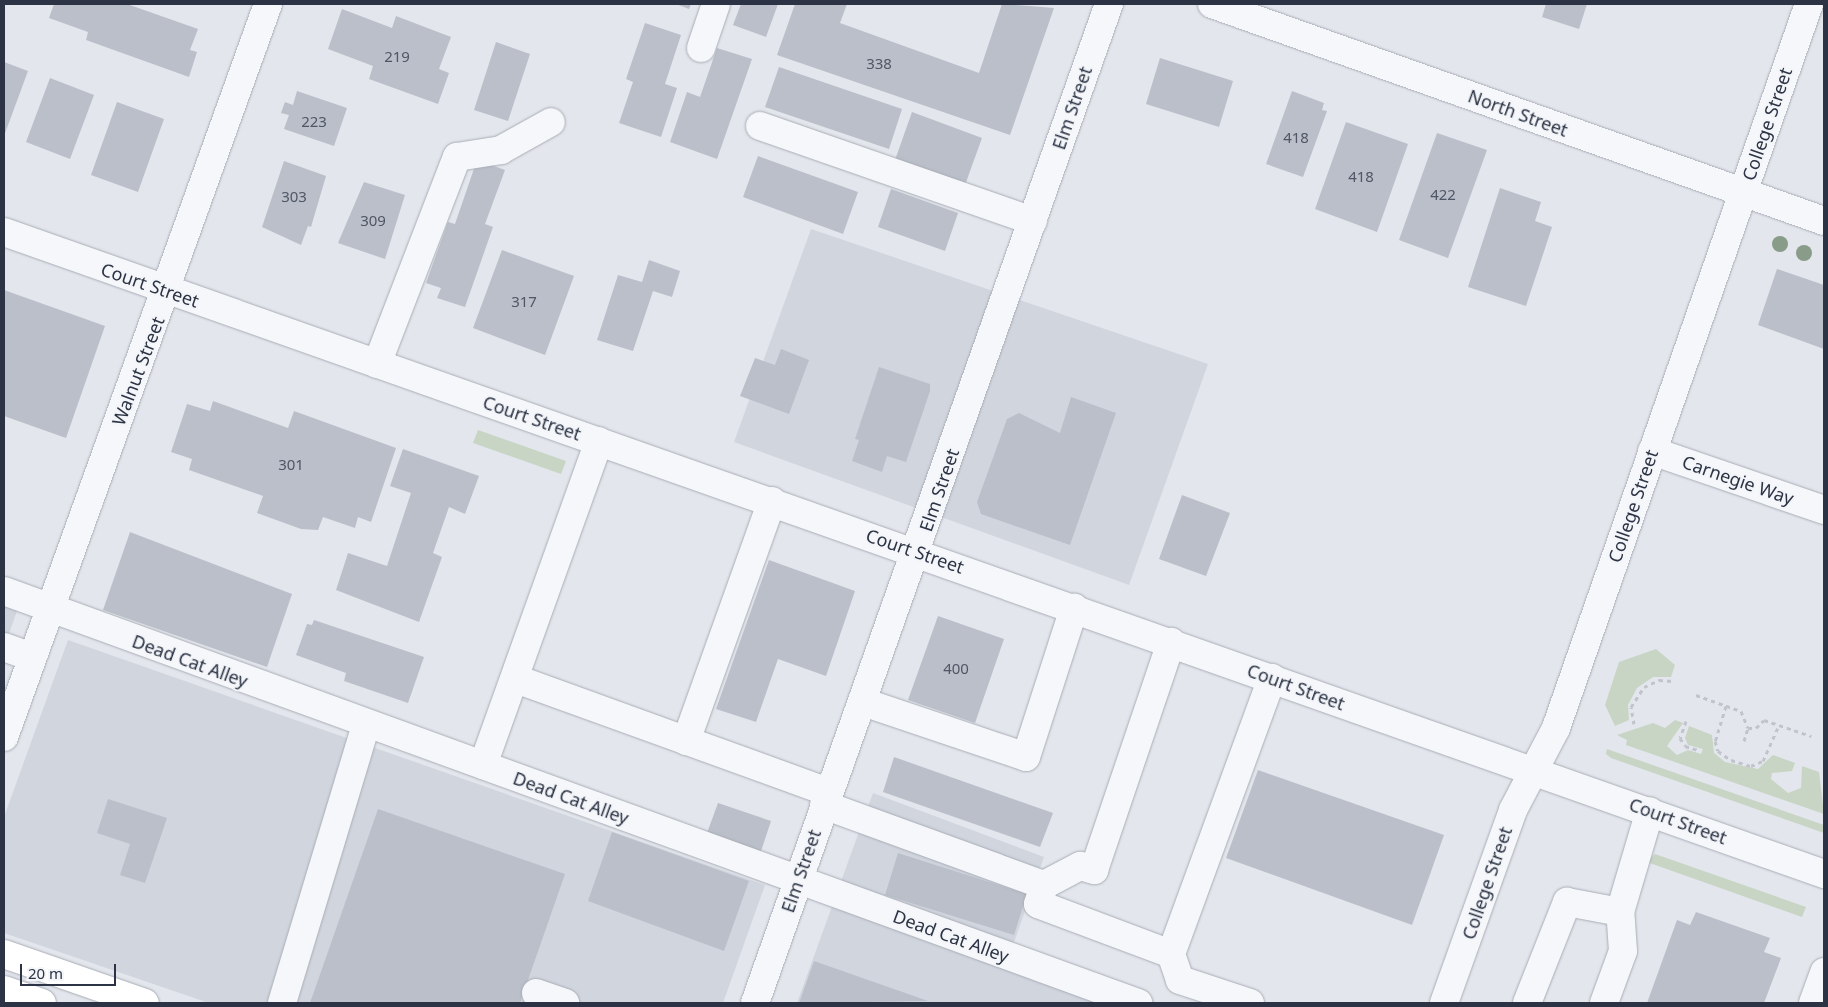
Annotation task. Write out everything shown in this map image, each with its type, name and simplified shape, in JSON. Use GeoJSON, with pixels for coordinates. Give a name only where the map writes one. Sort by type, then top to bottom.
{"type":"FeatureCollection","features":[{"type":"Feature","properties":{"kind":"main road"},"geometry":{"type":"LineString","coordinates":[[4,954],[145,1003]]}},
{"type":"Feature","properties":{"kind":"main road"},"geometry":{"type":"LineString","coordinates":[[4,990],[42,1003]]}},
{"type":"Feature","properties":{"kind":"street","name":"Walnut Street"},"geometry":{"type":"LineString","coordinates":[[4,737],[49,608],[168,292],[268,4]]}},
{"type":"Feature","properties":{"kind":"street"},"geometry":{"type":"LineString","coordinates":[[701,48],[716,4]]}},
{"type":"Feature","properties":{"kind":"street","name":"Elm Street"},"geometry":{"type":"LineString","coordinates":[[755,1003],[797,880],[917,552],[1108,4]]}},
{"type":"Feature","properties":{"kind":"street","name":"North Street"},"geometry":{"type":"LineString","coordinates":[[1212,4],[1824,221]]}},
{"type":"Feature","properties":{"kind":"street","name":"College Street"},"geometry":{"type":"LineString","coordinates":[[1444,1003],[1513,810],[1556,728],[1810,4]]}},
{"type":"Feature","properties":{"kind":"street"},"geometry":{"type":"LineString","coordinates":[[378,364],[457,157],[501,150],[551,122]]}},
{"type":"Feature","properties":{"kind":"street"},"geometry":{"type":"LineString","coordinates":[[760,126],[1033,221]]}},
{"type":"Feature","properties":{"kind":"street","name":"Court Street"},"geometry":{"type":"LineString","coordinates":[[4,232],[168,292],[772,501],[1824,874]]}},
{"type":"Feature","properties":{"kind":"street"},"geometry":{"type":"LineString","coordinates":[[482,765],[516,679],[600,441]]}},
{"type":"Feature","properties":{"kind":"street","name":"Carnegie Way"},"geometry":{"type":"LineString","coordinates":[[1652,451],[1824,510]]}},
{"type":"Feature","properties":{"kind":"street"},"geometry":{"type":"LineString","coordinates":[[686,741],[772,501]]}},
{"type":"Feature","properties":{"kind":"street","name":"Dead Cat Alley"},"geometry":{"type":"LineString","coordinates":[[4,591],[1138,1003]]}},
{"type":"Feature","properties":{"kind":"street"},"geometry":{"type":"LineString","coordinates":[[863,702],[1026,757],[1074,608]]}},
{"type":"Feature","properties":{"kind":"street"},"geometry":{"type":"LineString","coordinates":[[1041,895],[1080,866],[1094,870],[1171,642]]}},
{"type":"Feature","properties":{"kind":"street"},"geometry":{"type":"LineString","coordinates":[[4,647],[32,658]]}},
{"type":"Feature","properties":{"kind":"street"},"geometry":{"type":"LineString","coordinates":[[1250,1003],[1180,980],[1171,954],[1272,678]]}},
{"type":"Feature","properties":{"kind":"street"},"geometry":{"type":"LineString","coordinates":[[516,679],[686,741],[827,799],[1171,954]]}},
{"type":"Feature","properties":{"kind":"street"},"geometry":{"type":"LineString","coordinates":[[282,1003],[366,724]]}},
{"type":"Feature","properties":{"kind":"street"},"geometry":{"type":"LineString","coordinates":[[1604,1003],[1623,951],[1620,912],[1650,811]]}},
{"type":"Feature","properties":{"kind":"street"},"geometry":{"type":"LineString","coordinates":[[1527,1003],[1567,902],[1620,912]]}},
{"type":"Feature","properties":{"kind":"street"},"geometry":{"type":"LineString","coordinates":[[1813,1003],[1824,972]]}},
{"type":"Feature","properties":{"kind":"street"},"geometry":{"type":"LineString","coordinates":[[536,993],[564,1003]]}},
{"type":"Feature","properties":{"kind":"path"},"geometry":{"type":"LineString","coordinates":[[1634,724],[1631,707],[1644,687],[1659,680],[1673,681]]}},
{"type":"Feature","properties":{"kind":"path"},"geometry":{"type":"LineString","coordinates":[[1696,695],[1741,711],[1748,728],[1744,741]]}},
{"type":"Feature","properties":{"kind":"path"},"geometry":{"type":"LineString","coordinates":[[1726,706],[1715,741],[1718,751],[1731,760],[1751,766],[1763,761],[1779,725]]}},
{"type":"Feature","properties":{"kind":"path"},"geometry":{"type":"LineString","coordinates":[[1748,728],[1764,720],[1811,736]]}},
{"type":"Feature","properties":{"kind":"path"},"geometry":{"type":"LineString","coordinates":[[1686,721],[1680,738],[1685,746],[1698,750]]}},
{"type":"Feature","properties":{"kind":"shaded area"},"geometry":{"type":"Polygon","coordinates":[[[811,229],[1208,364],[1129,585],[734,442],[811,229]]]}},
{"type":"Feature","properties":{"kind":"shaded area"},"geometry":{"type":"Polygon","coordinates":[[[4,603],[18,608],[4,648],[4,603]]]}},
{"type":"Feature","properties":{"kind":"shaded area"},"geometry":{"type":"Polygon","coordinates":[[[68,640],[765,885],[723,1003],[209,1003],[4,933],[4,817],[68,640]]]}},
{"type":"Feature","properties":{"kind":"shaded area"},"geometry":{"type":"Polygon","coordinates":[[[873,793],[1044,857],[1007,962],[1124,1003],[797,1003],[873,793]]]}},
{"type":"Feature","properties":{"kind":"green space"},"geometry":{"type":"Polygon","coordinates":[[[478,430],[566,461],[561,474],[473,443],[478,430]]]}},
{"type":"Feature","properties":{"kind":"green space"},"geometry":{"type":"Polygon","coordinates":[[[1656,649],[1675,665],[1671,677],[1653,677],[1637,688],[1628,705],[1629,720],[1615,726],[1605,705],[1619,662],[1656,649]]]}},
{"type":"Feature","properties":{"kind":"green space"},"geometry":{"type":"Polygon","coordinates":[[[1675,720],[1683,723],[1667,746],[1677,755],[1688,750],[1701,754],[1703,749],[1688,745],[1685,738],[1689,726],[1712,735],[1714,753],[1725,762],[1758,769],[1773,755],[1795,763],[1792,771],[1772,773],[1771,779],[1788,793],[1801,788],[1802,766],[1819,772],[1824,814],[1626,745],[1627,740],[1617,735],[1653,723],[1665,728],[1675,720]]]}},
{"type":"Feature","properties":{"kind":"green space"},"geometry":{"type":"Polygon","coordinates":[[[1607,749],[1824,825],[1824,833],[1611,758],[1606,754],[1607,749]]]}},
{"type":"Feature","properties":{"kind":"green space"},"geometry":{"type":"Polygon","coordinates":[[[1655,854],[1806,907],[1802,917],[1647,862],[1655,854]]]}},
{"type":"Feature","properties":{"kind":"building"},"geometry":{"type":"Polygon","coordinates":[[[54,4],[127,4],[198,29],[190,50],[197,52],[189,77],[86,40],[88,32],[49,18],[54,4]]]}},
{"type":"Feature","properties":{"kind":"building"},"geometry":{"type":"Polygon","coordinates":[[[676,4],[691,4],[689,9],[676,4]]]}},
{"type":"Feature","properties":{"kind":"building"},"geometry":{"type":"Polygon","coordinates":[[[741,4],[778,4],[766,37],[733,25],[741,4]]]}},
{"type":"Feature","properties":{"kind":"building"},"geometry":{"type":"Polygon","coordinates":[[[795,4],[847,4],[840,23],[979,73],[1002,4],[1054,8],[1010,135],[777,55],[795,4]]]}},
{"type":"Feature","properties":{"kind":"building"},"geometry":{"type":"Polygon","coordinates":[[[1546,4],[1587,4],[1579,29],[1542,17],[1546,4]]]}},
{"type":"Feature","properties":{"kind":"building"},"geometry":{"type":"Polygon","coordinates":[[[342,9],[392,28],[396,16],[451,37],[439,69],[449,73],[438,104],[369,79],[373,66],[328,49],[342,9]]]}},
{"type":"Feature","properties":{"kind":"building"},"geometry":{"type":"Polygon","coordinates":[[[645,23],[681,35],[665,84],[677,88],[661,137],[619,123],[633,82],[626,79],[645,23]]]}},
{"type":"Feature","properties":{"kind":"building"},"geometry":{"type":"Polygon","coordinates":[[[496,42],[530,54],[508,121],[474,110],[496,42]]]}},
{"type":"Feature","properties":{"kind":"building"},"geometry":{"type":"Polygon","coordinates":[[[717,48],[752,59],[717,159],[670,142],[687,92],[700,97],[717,48]]]}},
{"type":"Feature","properties":{"kind":"building"},"geometry":{"type":"Polygon","coordinates":[[[1160,58],[1233,81],[1219,127],[1146,104],[1160,58]]]}},
{"type":"Feature","properties":{"kind":"building"},"geometry":{"type":"Polygon","coordinates":[[[4,62],[28,71],[4,136],[4,62]]]}},
{"type":"Feature","properties":{"kind":"building"},"geometry":{"type":"Polygon","coordinates":[[[779,67],[902,109],[889,149],[765,107],[779,67]]]}},
{"type":"Feature","properties":{"kind":"building"},"geometry":{"type":"Polygon","coordinates":[[[50,78],[94,95],[70,159],[26,142],[50,78]]]}},
{"type":"Feature","properties":{"kind":"building"},"geometry":{"type":"Polygon","coordinates":[[[297,91],[347,108],[334,146],[284,129],[289,115],[281,113],[285,102],[293,105],[297,91]]]}},
{"type":"Feature","properties":{"kind":"building"},"geometry":{"type":"Polygon","coordinates":[[[1292,91],[1324,103],[1322,110],[1327,111],[1303,177],[1266,164],[1292,91]]]}},
{"type":"Feature","properties":{"kind":"building"},"geometry":{"type":"Polygon","coordinates":[[[117,102],[164,119],[138,192],[91,175],[117,102]]]}},
{"type":"Feature","properties":{"kind":"building"},"geometry":{"type":"Polygon","coordinates":[[[912,112],[982,138],[965,185],[895,160],[912,112]]]}},
{"type":"Feature","properties":{"kind":"building"},"geometry":{"type":"Polygon","coordinates":[[[1346,122],[1408,144],[1377,232],[1315,209],[1346,122]]]}},
{"type":"Feature","properties":{"kind":"building"},"geometry":{"type":"Polygon","coordinates":[[[1437,133],[1487,150],[1448,258],[1399,240],[1437,133]]]}},
{"type":"Feature","properties":{"kind":"building"},"geometry":{"type":"Polygon","coordinates":[[[758,156],[858,192],[843,234],[743,197],[758,156]]]}},
{"type":"Feature","properties":{"kind":"building"},"geometry":{"type":"Polygon","coordinates":[[[477,160],[505,170],[485,224],[493,227],[465,307],[437,298],[441,288],[426,283],[448,222],[455,224],[477,160]]]}},
{"type":"Feature","properties":{"kind":"building"},"geometry":{"type":"Polygon","coordinates":[[[284,161],[326,176],[311,227],[308,226],[301,245],[262,227],[284,161]]]}},
{"type":"Feature","properties":{"kind":"building"},"geometry":{"type":"Polygon","coordinates":[[[364,182],[405,195],[385,259],[338,243],[364,182]]]}},
{"type":"Feature","properties":{"kind":"building"},"geometry":{"type":"Polygon","coordinates":[[[1500,188],[1541,202],[1535,221],[1552,227],[1526,306],[1468,287],[1500,188]]]}},
{"type":"Feature","properties":{"kind":"building"},"geometry":{"type":"Polygon","coordinates":[[[891,189],[958,213],[945,251],[878,227],[891,189]]]}},
{"type":"Feature","properties":{"kind":"building"},"geometry":{"type":"Polygon","coordinates":[[[502,250],[574,276],[545,355],[473,328],[502,250]]]}},
{"type":"Feature","properties":{"kind":"building"},"geometry":{"type":"Polygon","coordinates":[[[649,260],[680,271],[672,297],[653,291],[633,351],[597,340],[618,275],[642,282],[649,260]]]}},
{"type":"Feature","properties":{"kind":"building"},"geometry":{"type":"Polygon","coordinates":[[[1777,269],[1824,285],[1824,349],[1758,325],[1777,269]]]}},
{"type":"Feature","properties":{"kind":"building"},"geometry":{"type":"Polygon","coordinates":[[[4,290],[105,326],[66,438],[4,416],[4,290]]]}},
{"type":"Feature","properties":{"kind":"building"},"geometry":{"type":"Polygon","coordinates":[[[781,349],[809,360],[789,414],[740,396],[755,358],[775,365],[781,349]]]}},
{"type":"Feature","properties":{"kind":"building"},"geometry":{"type":"Polygon","coordinates":[[[879,367],[930,384],[930,391],[906,462],[887,456],[882,472],[852,461],[859,440],[855,439],[879,367]]]}},
{"type":"Feature","properties":{"kind":"building"},"geometry":{"type":"Polygon","coordinates":[[[1071,397],[1116,413],[1070,545],[981,514],[977,502],[1007,419],[1019,413],[1060,433],[1071,397]]]}},
{"type":"Feature","properties":{"kind":"building"},"geometry":{"type":"Polygon","coordinates":[[[213,401],[288,428],[294,411],[396,448],[371,522],[358,517],[355,528],[323,517],[318,530],[301,529],[257,513],[263,496],[189,470],[192,459],[171,452],[187,404],[210,411],[213,401]]]}},
{"type":"Feature","properties":{"kind":"building"},"geometry":{"type":"Polygon","coordinates":[[[403,449],[479,476],[465,514],[449,507],[433,553],[442,557],[419,622],[336,590],[348,553],[387,566],[411,493],[390,486],[403,449]]]}},
{"type":"Feature","properties":{"kind":"building"},"geometry":{"type":"Polygon","coordinates":[[[1182,495],[1230,513],[1206,576],[1159,559],[1182,495]]]}},
{"type":"Feature","properties":{"kind":"building"},"geometry":{"type":"Polygon","coordinates":[[[130,532],[292,594],[267,667],[103,610],[130,532]]]}},
{"type":"Feature","properties":{"kind":"building"},"geometry":{"type":"Polygon","coordinates":[[[769,560],[855,591],[826,676],[778,659],[756,722],[716,709],[769,560]]]}},
{"type":"Feature","properties":{"kind":"building"},"geometry":{"type":"Polygon","coordinates":[[[938,616],[1004,639],[975,723],[908,700],[938,616]]]}},
{"type":"Feature","properties":{"kind":"building"},"geometry":{"type":"Polygon","coordinates":[[[314,620],[424,657],[408,703],[344,681],[346,673],[296,655],[307,624],[312,625],[314,620]]]}},
{"type":"Feature","properties":{"kind":"building"},"geometry":{"type":"Polygon","coordinates":[[[894,757],[1053,813],[1040,847],[883,792],[894,757]]]}},
{"type":"Feature","properties":{"kind":"building"},"geometry":{"type":"Polygon","coordinates":[[[1258,770],[1444,835],[1412,925],[1226,858],[1258,770]]]}},
{"type":"Feature","properties":{"kind":"building"},"geometry":{"type":"Polygon","coordinates":[[[108,799],[167,818],[145,883],[120,875],[130,844],[97,833],[108,799]]]}},
{"type":"Feature","properties":{"kind":"building"},"geometry":{"type":"Polygon","coordinates":[[[718,803],[771,821],[760,854],[707,833],[718,803]]]}},
{"type":"Feature","properties":{"kind":"building"},"geometry":{"type":"Polygon","coordinates":[[[378,809],[565,874],[520,1003],[310,1003],[378,809]]]}},
{"type":"Feature","properties":{"kind":"building"},"geometry":{"type":"Polygon","coordinates":[[[612,832],[749,881],[724,951],[588,901],[612,832]]]}},
{"type":"Feature","properties":{"kind":"building"},"geometry":{"type":"Polygon","coordinates":[[[898,853],[1027,894],[1014,935],[885,895],[898,853]]]}},
{"type":"Feature","properties":{"kind":"building"},"geometry":{"type":"Polygon","coordinates":[[[1696,912],[1770,938],[1764,952],[1781,958],[1764,1003],[1647,1003],[1677,920],[1690,925],[1696,912]]]}},
{"type":"Feature","properties":{"kind":"building"},"geometry":{"type":"Polygon","coordinates":[[[814,961],[928,1001],[799,1003],[814,961]]]}}]}
